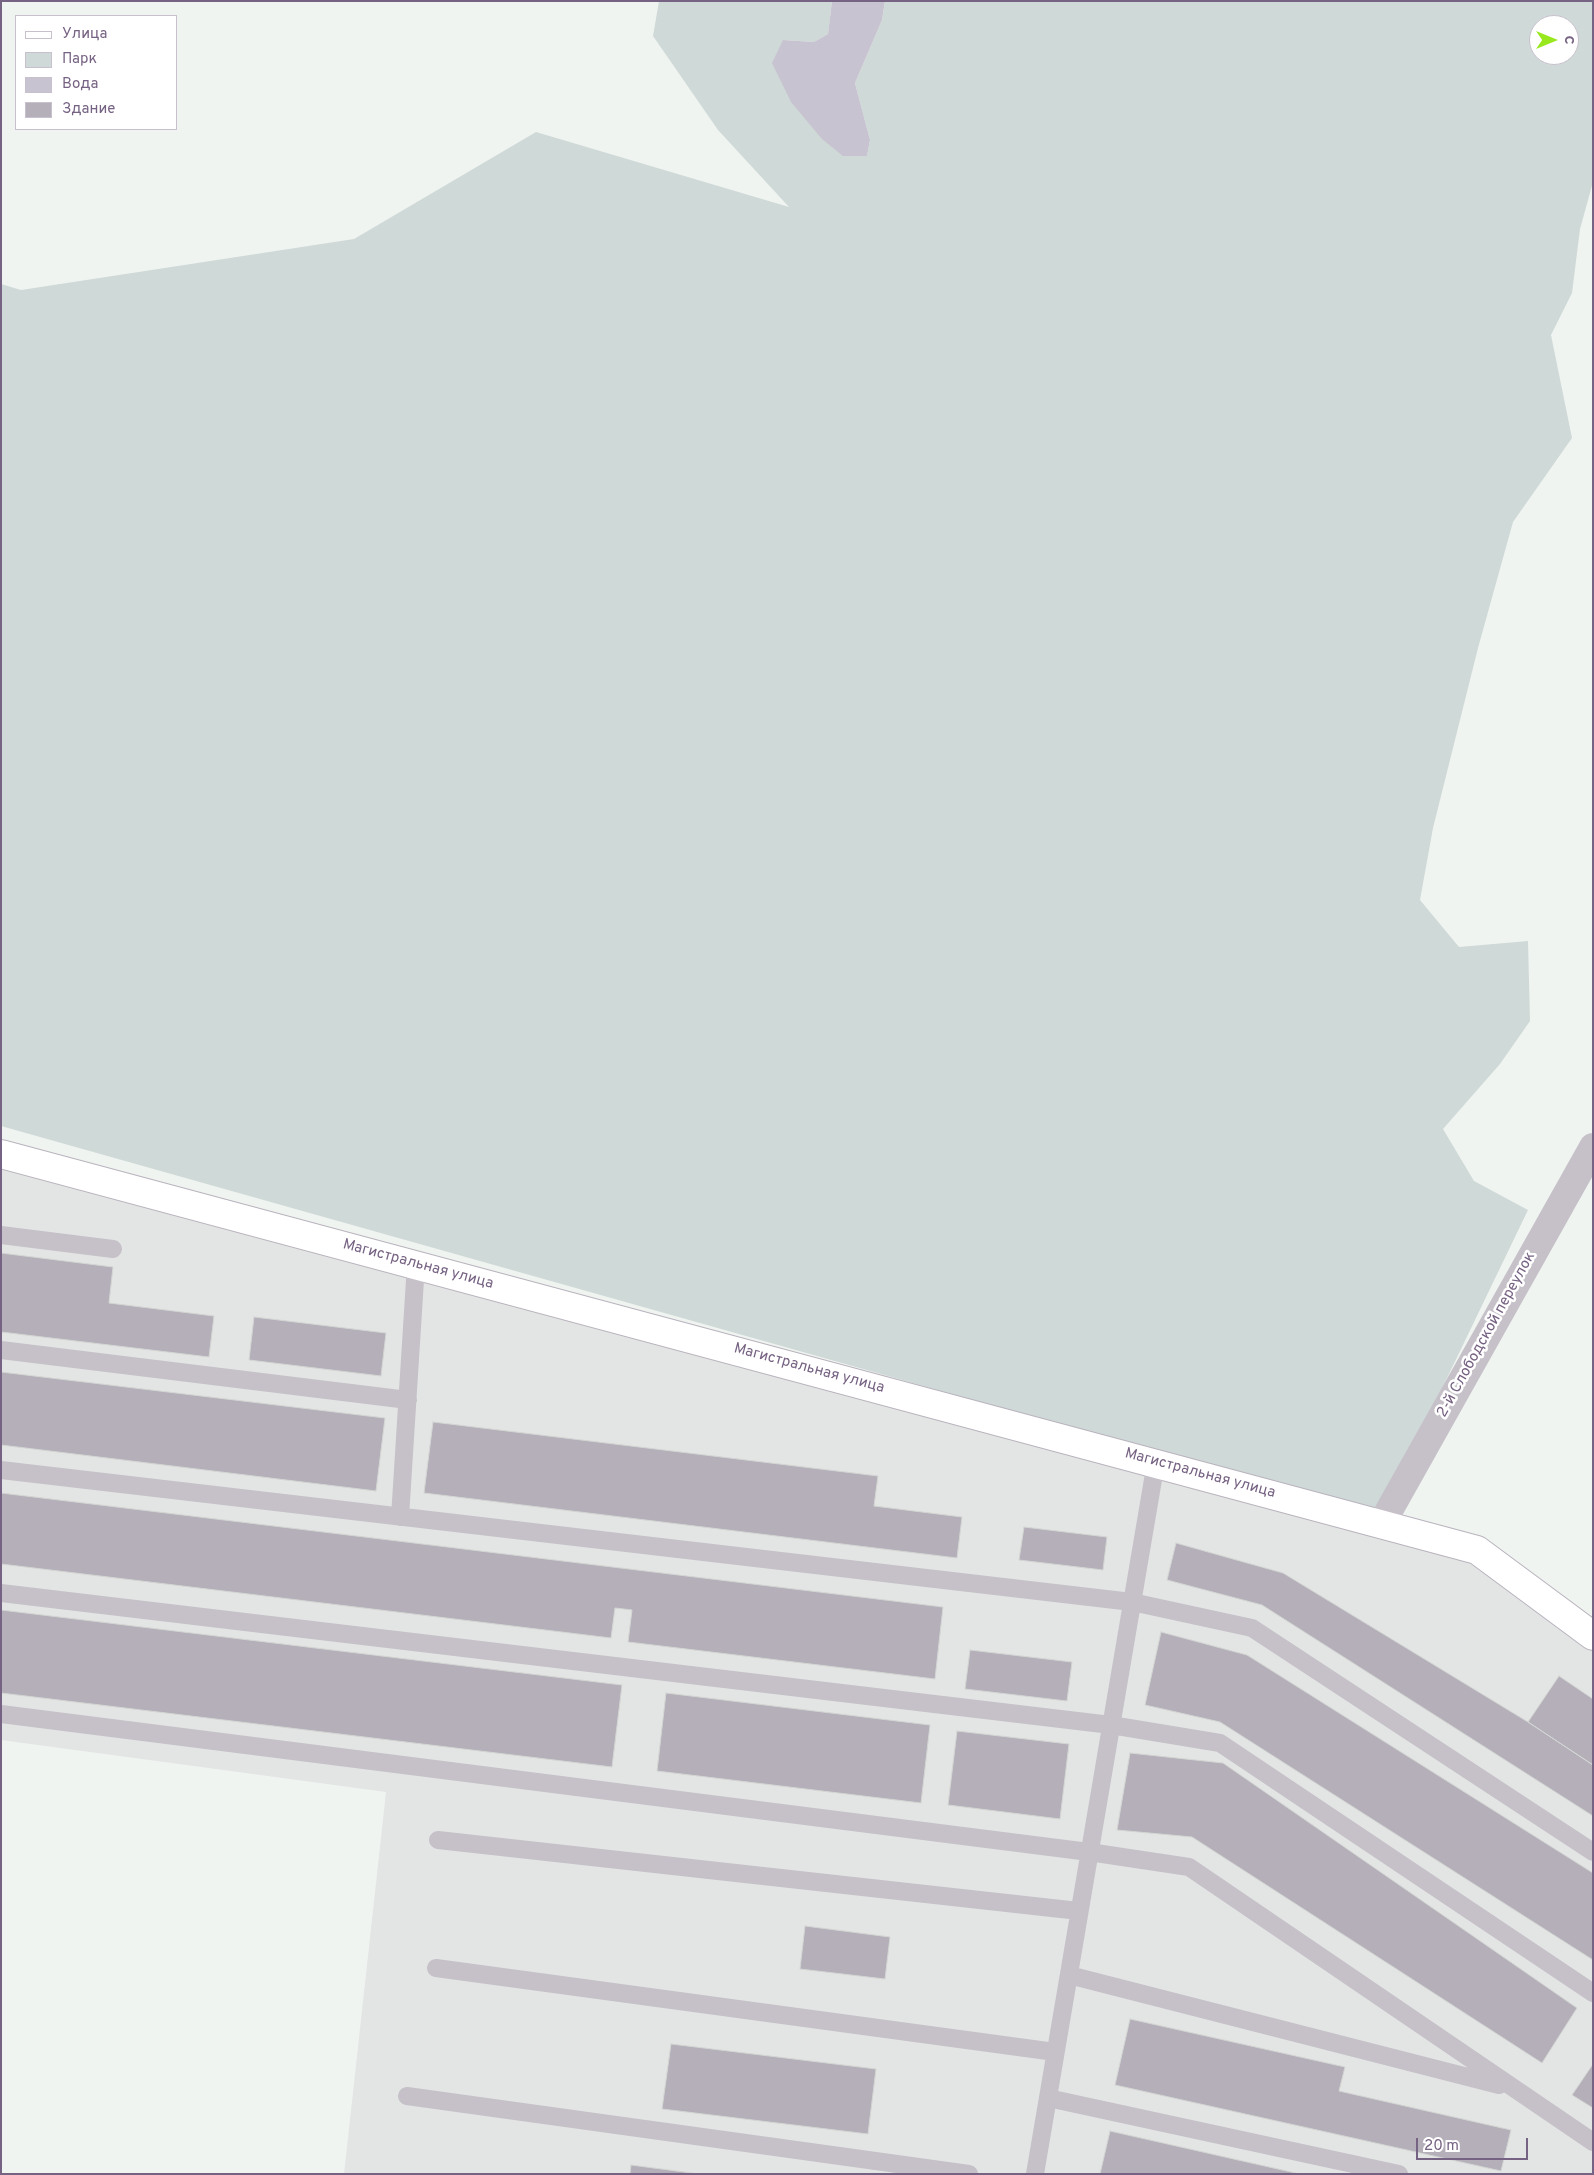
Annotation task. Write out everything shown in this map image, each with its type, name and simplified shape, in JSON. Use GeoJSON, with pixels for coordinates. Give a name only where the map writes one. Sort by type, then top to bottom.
{"type":"FeatureCollection","features":[{"type":"Feature","properties":{"kind":"street","name":"2-й Слободской переулок"},"geometry":{"type":"LineString","coordinates":[[1382,1524],[1593,1146]]}},
{"type":"Feature","properties":{"kind":"street","name":"Магистральная улица"},"geometry":{"type":"LineString","coordinates":[[1,1154],[1156,1462],[1477,1550],[1593,1636]]}},
{"type":"Feature","properties":{"kind":"lane"},"geometry":{"type":"LineString","coordinates":[[1,1234],[113,1250]]}},
{"type":"Feature","properties":{"kind":"lane"},"geometry":{"type":"LineString","coordinates":[[400,1517],[416,1264]]}},
{"type":"Feature","properties":{"kind":"lane"},"geometry":{"type":"LineString","coordinates":[[1,1350],[408,1400]]}},
{"type":"Feature","properties":{"kind":"lane"},"geometry":{"type":"LineString","coordinates":[[1035,2174],[1156,1462]]}},
{"type":"Feature","properties":{"kind":"lane"},"geometry":{"type":"LineString","coordinates":[[1,1470],[1132,1602],[1252,1628],[1593,1852]]}},
{"type":"Feature","properties":{"kind":"lane"},"geometry":{"type":"LineString","coordinates":[[1,1593],[1111,1726],[1220,1744],[1593,1993]]}},
{"type":"Feature","properties":{"kind":"lane"},"geometry":{"type":"LineString","coordinates":[[1,1714],[1089,1852],[1189,1867],[1510,2088],[1593,2142]]}},
{"type":"Feature","properties":{"kind":"lane"},"geometry":{"type":"LineString","coordinates":[[438,1840],[1079,1910]]}},
{"type":"Feature","properties":{"kind":"lane"},"geometry":{"type":"LineString","coordinates":[[436,1968],[1055,2052]]}},
{"type":"Feature","properties":{"kind":"lane"},"geometry":{"type":"LineString","coordinates":[[1069,1975],[1510,2088]]}},
{"type":"Feature","properties":{"kind":"lane"},"geometry":{"type":"LineString","coordinates":[[407,2096],[968,2174]]}},
{"type":"Feature","properties":{"kind":"lane"},"geometry":{"type":"LineString","coordinates":[[1048,2098],[1399,2174]]}},
{"type":"Feature","properties":{"kind":"shaded area"},"geometry":{"type":"Polygon","coordinates":[[[1,1162],[1476,1550],[1593,1637],[1593,2174],[344,2174],[386,1792],[1,1740],[1,1162]]]}},
{"type":"Feature","properties":{"kind":"green space"},"geometry":{"type":"Polygon","coordinates":[[[659,1],[832,1],[828,34],[814,42],[783,40],[867,156],[870,140],[855,83],[882,20],[885,1],[1593,1],[1593,182],[1580,229],[1572,293],[1551,335],[1572,438],[1513,522],[1478,648],[1433,828],[1420,900],[1459,947],[1528,941],[1530,1021],[1500,1064],[1443,1129],[1474,1181],[1528,1210],[1381,1515],[1,1126],[1,284],[21,290],[354,239],[536,132],[789,207],[718,130],[653,36],[659,1]]]}},
{"type":"Feature","properties":{"kind":"water"},"geometry":{"type":"Polygon","coordinates":[[[832,1],[885,1],[882,20],[855,83],[870,140],[867,156],[843,156],[822,139],[791,102],[772,63],[783,40],[814,42],[828,34],[832,1]]]}},
{"type":"Feature","properties":{"kind":"building"},"geometry":{"type":"Polygon","coordinates":[[[1,1253],[113,1267],[109,1303],[214,1316],[209,1357],[1,1332],[1,1253]]]}},
{"type":"Feature","properties":{"kind":"building"},"geometry":{"type":"Polygon","coordinates":[[[254,1317],[386,1333],[381,1376],[249,1360],[254,1317]]]}},
{"type":"Feature","properties":{"kind":"building"},"geometry":{"type":"Polygon","coordinates":[[[1,1372],[385,1418],[376,1491],[1,1445],[1,1372]]]}},
{"type":"Feature","properties":{"kind":"building"},"geometry":{"type":"Polygon","coordinates":[[[433,1422],[878,1476],[874,1506],[962,1517],[957,1558],[424,1493],[433,1422]]]}},
{"type":"Feature","properties":{"kind":"building"},"geometry":{"type":"Polygon","coordinates":[[[1,1493],[943,1607],[935,1679],[628,1642],[632,1610],[615,1608],[611,1638],[1,1564],[1,1493]]]}},
{"type":"Feature","properties":{"kind":"building"},"geometry":{"type":"Polygon","coordinates":[[[1024,1527],[1107,1537],[1103,1570],[1019,1560],[1024,1527]]]}},
{"type":"Feature","properties":{"kind":"building"},"geometry":{"type":"Polygon","coordinates":[[[1176,1543],[1283,1573],[1528,1722],[1593,1765],[1593,1816],[1262,1605],[1167,1580],[1176,1543]]]}},
{"type":"Feature","properties":{"kind":"building"},"geometry":{"type":"Polygon","coordinates":[[[1,1610],[622,1685],[612,1767],[1,1693],[1,1610]]]}},
{"type":"Feature","properties":{"kind":"building"},"geometry":{"type":"Polygon","coordinates":[[[1161,1632],[1247,1655],[1593,1873],[1593,1960],[1220,1722],[1145,1705],[1161,1632]]]}},
{"type":"Feature","properties":{"kind":"building"},"geometry":{"type":"Polygon","coordinates":[[[970,1650],[1072,1662],[1067,1701],[965,1689],[970,1650]]]}},
{"type":"Feature","properties":{"kind":"building"},"geometry":{"type":"Polygon","coordinates":[[[1559,1676],[1593,1699],[1593,1765],[1528,1722],[1559,1676]]]}},
{"type":"Feature","properties":{"kind":"building"},"geometry":{"type":"Polygon","coordinates":[[[666,1693],[930,1725],[921,1803],[657,1771],[666,1693]]]}},
{"type":"Feature","properties":{"kind":"building"},"geometry":{"type":"Polygon","coordinates":[[[957,1731],[1069,1744],[1060,1819],[948,1805],[957,1731]]]}},
{"type":"Feature","properties":{"kind":"building"},"geometry":{"type":"Polygon","coordinates":[[[1130,1753],[1223,1763],[1577,2008],[1542,2063],[1192,1837],[1117,1830],[1130,1753]]]}},
{"type":"Feature","properties":{"kind":"building"},"geometry":{"type":"Polygon","coordinates":[[[805,1926],[890,1937],[885,1979],[800,1969],[805,1926]]]}},
{"type":"Feature","properties":{"kind":"building"},"geometry":{"type":"Polygon","coordinates":[[[1130,2019],[1345,2067],[1339,2091],[1511,2130],[1501,2171],[1115,2085],[1130,2019]]]}},
{"type":"Feature","properties":{"kind":"building"},"geometry":{"type":"Polygon","coordinates":[[[671,2044],[876,2069],[868,2134],[662,2109],[671,2044]]]}},
{"type":"Feature","properties":{"kind":"building"},"geometry":{"type":"Polygon","coordinates":[[[1593,2064],[1593,2108],[1572,2095],[1593,2064]]]}},
{"type":"Feature","properties":{"kind":"building"},"geometry":{"type":"Polygon","coordinates":[[[1110,2131],[1300,2174],[1100,2174],[1110,2131]]]}},
{"type":"Feature","properties":{"kind":"building"},"geometry":{"type":"Polygon","coordinates":[[[631,2165],[699,2174],[630,2174],[631,2165]]]}}]}
